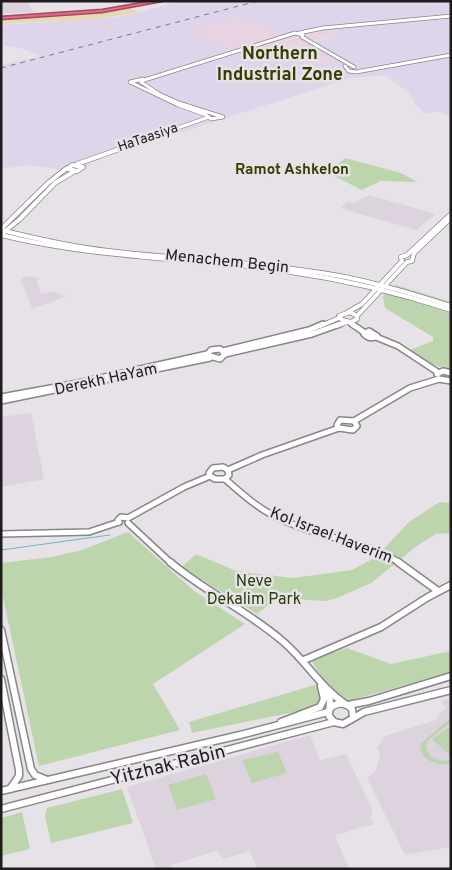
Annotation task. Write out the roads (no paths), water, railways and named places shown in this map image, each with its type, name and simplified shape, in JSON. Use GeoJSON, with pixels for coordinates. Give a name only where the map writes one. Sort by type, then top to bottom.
{"type":"FeatureCollection","features":[{"type":"Feature","properties":{"kind":"highway"},"geometry":{"type":"LineString","coordinates":[[1,17],[83,11],[151,1]]}},
{"type":"Feature","properties":{"kind":"highway"},"geometry":{"type":"LineString","coordinates":[[1,17],[102,11],[161,1]]}},
{"type":"Feature","properties":{"kind":"street"},"geometry":{"type":"LineString","coordinates":[[140,81],[178,102],[223,117],[210,118],[135,84],[140,81],[151,77],[308,32],[341,26],[451,16]]}},
{"type":"Feature","properties":{"kind":"street"},"geometry":{"type":"LineString","coordinates":[[298,36],[348,68],[350,72],[357,69],[451,54]]}},
{"type":"Feature","properties":{"kind":"street"},"geometry":{"type":"LineString","coordinates":[[298,36],[357,69]]}},
{"type":"Feature","properties":{"kind":"street"},"geometry":{"type":"LineString","coordinates":[[348,68],[357,69]]}},
{"type":"Feature","properties":{"kind":"street","name":"HaTaasiya"},"geometry":{"type":"LineString","coordinates":[[67,168],[70,165],[210,118],[214,114]]}},
{"type":"Feature","properties":{"kind":"street","name":"HaTaasiya"},"geometry":{"type":"LineString","coordinates":[[75,171],[82,170],[83,166],[100,155]]}},
{"type":"Feature","properties":{"kind":"street"},"geometry":{"type":"LineString","coordinates":[[77,164],[83,166]]}},
{"type":"Feature","properties":{"kind":"street"},"geometry":{"type":"LineString","coordinates":[[9,225],[42,189],[67,168],[75,171]]}},
{"type":"Feature","properties":{"kind":"street"},"geometry":{"type":"LineString","coordinates":[[2,231],[55,183],[75,171]]}},
{"type":"Feature","properties":{"kind":"street"},"geometry":{"type":"LineString","coordinates":[[405,262],[400,258],[406,256],[451,214]]}},
{"type":"Feature","properties":{"kind":"street"},"geometry":{"type":"LineString","coordinates":[[380,287],[357,317],[348,322],[305,335],[224,352],[211,350],[208,356],[220,359],[224,352],[309,330],[340,318],[342,314],[359,307],[405,262],[412,261],[411,258],[451,218]]}},
{"type":"Feature","properties":{"kind":"street"},"geometry":{"type":"LineString","coordinates":[[9,225],[14,231],[28,238]]}},
{"type":"Feature","properties":{"kind":"street","name":"Menachem Begin"},"geometry":{"type":"LineString","coordinates":[[2,231],[28,238],[80,247],[290,268],[361,282],[451,310]]}},
{"type":"Feature","properties":{"kind":"street","name":"Menachem Begin"},"geometry":{"type":"LineString","coordinates":[[2,231],[24,241],[93,253],[258,268],[361,282]]}},
{"type":"Feature","properties":{"kind":"street"},"geometry":{"type":"LineString","coordinates":[[1,239],[24,241]]}},
{"type":"Feature","properties":{"kind":"street"},"geometry":{"type":"LineString","coordinates":[[406,256],[411,258]]}},
{"type":"Feature","properties":{"kind":"street"},"geometry":{"type":"LineString","coordinates":[[361,282],[377,282],[388,279]]}},
{"type":"Feature","properties":{"kind":"street"},"geometry":{"type":"LineString","coordinates":[[388,279],[396,290]]}},
{"type":"Feature","properties":{"kind":"street"},"geometry":{"type":"LineString","coordinates":[[361,282],[372,294]]}},
{"type":"Feature","properties":{"kind":"street","name":"Menachem Begin"},"geometry":{"type":"LineString","coordinates":[[380,287],[451,306]]}},
{"type":"Feature","properties":{"kind":"street"},"geometry":{"type":"LineString","coordinates":[[348,312],[357,317],[367,332]]}},
{"type":"Feature","properties":{"kind":"street"},"geometry":{"type":"LineString","coordinates":[[340,318],[367,332],[375,332],[376,337],[398,346],[439,373],[451,373]]}},
{"type":"Feature","properties":{"kind":"street","name":"Derekh HaYam"},"geometry":{"type":"LineString","coordinates":[[1,396],[78,383],[208,356]]}},
{"type":"Feature","properties":{"kind":"street","name":"Derekh HaYam"},"geometry":{"type":"LineString","coordinates":[[1,401],[79,386],[208,356]]}},
{"type":"Feature","properties":{"kind":"street"},"geometry":{"type":"LineString","coordinates":[[439,373],[437,376],[439,379]]}},
{"type":"Feature","properties":{"kind":"street"},"geometry":{"type":"LineString","coordinates":[[354,421],[410,388],[439,379],[451,381]]}},
{"type":"Feature","properties":{"kind":"street"},"geometry":{"type":"LineString","coordinates":[[210,476],[209,473],[213,468],[219,467],[228,470],[262,455],[339,428],[353,430],[357,426],[354,421],[347,419],[340,420],[337,425],[339,428]]}},
{"type":"Feature","properties":{"kind":"street"},"geometry":{"type":"LineString","coordinates":[[1,534],[30,531],[82,534],[101,530],[128,520],[184,487],[210,476],[218,480],[225,479],[229,475],[228,470]]}},
{"type":"Feature","properties":{"kind":"street","name":"Kol Israel Haverim"},"geometry":{"type":"LineString","coordinates":[[225,479],[261,508],[284,521],[390,557],[438,590]]}},
{"type":"Feature","properties":{"kind":"street"},"geometry":{"type":"LineString","coordinates":[[128,520],[192,580],[256,620],[304,660],[327,691],[330,700],[329,716],[334,722],[346,723],[353,716],[364,712],[451,690]]}},
{"type":"Feature","properties":{"kind":"street"},"geometry":{"type":"LineString","coordinates":[[304,660],[392,621],[438,590],[451,586]]}},
{"type":"Feature","properties":{"kind":"street"},"geometry":{"type":"LineString","coordinates":[[1,630],[32,772],[47,780]]}},
{"type":"Feature","properties":{"kind":"street"},"geometry":{"type":"LineString","coordinates":[[329,710],[338,703],[346,704],[369,701],[451,676]]}},
{"type":"Feature","properties":{"kind":"street"},"geometry":{"type":"LineString","coordinates":[[1,679],[19,776],[10,789]]}},
{"type":"Feature","properties":{"kind":"street"},"geometry":{"type":"LineString","coordinates":[[272,727],[320,707],[324,699],[320,681]]}},
{"type":"Feature","properties":{"kind":"street"},"geometry":{"type":"LineString","coordinates":[[327,691],[352,709],[353,716]]}},
{"type":"Feature","properties":{"kind":"street","name":"Yitzhak Rabin"},"geometry":{"type":"LineString","coordinates":[[1,791],[272,727],[329,710]]}},
{"type":"Feature","properties":{"kind":"street","name":"Yitzhak Rabin"},"geometry":{"type":"LineString","coordinates":[[1,809],[196,760],[334,722]]}},
{"type":"Feature","properties":{"kind":"waterway"},"geometry":{"type":"LineString","coordinates":[[1,550],[110,535]]}},
{"type":"Feature","properties":{"kind":"railway"},"geometry":{"type":"LineString","coordinates":[[1,68],[258,1]]}},
{"type":"Feature","properties":{"kind":"district","name":"Northern Industrial Zone"},"geometry":{"type":"Point","coordinates":[280,64]}},
{"type":"Feature","properties":{"kind":"district","name":"Ramot Ashkelon"},"geometry":{"type":"Point","coordinates":[292,170]}},
{"type":"Feature","properties":{"kind":"park label","name":"Neve Dekalim Park"},"geometry":{"type":"Point","coordinates":[254,591]}}]}
